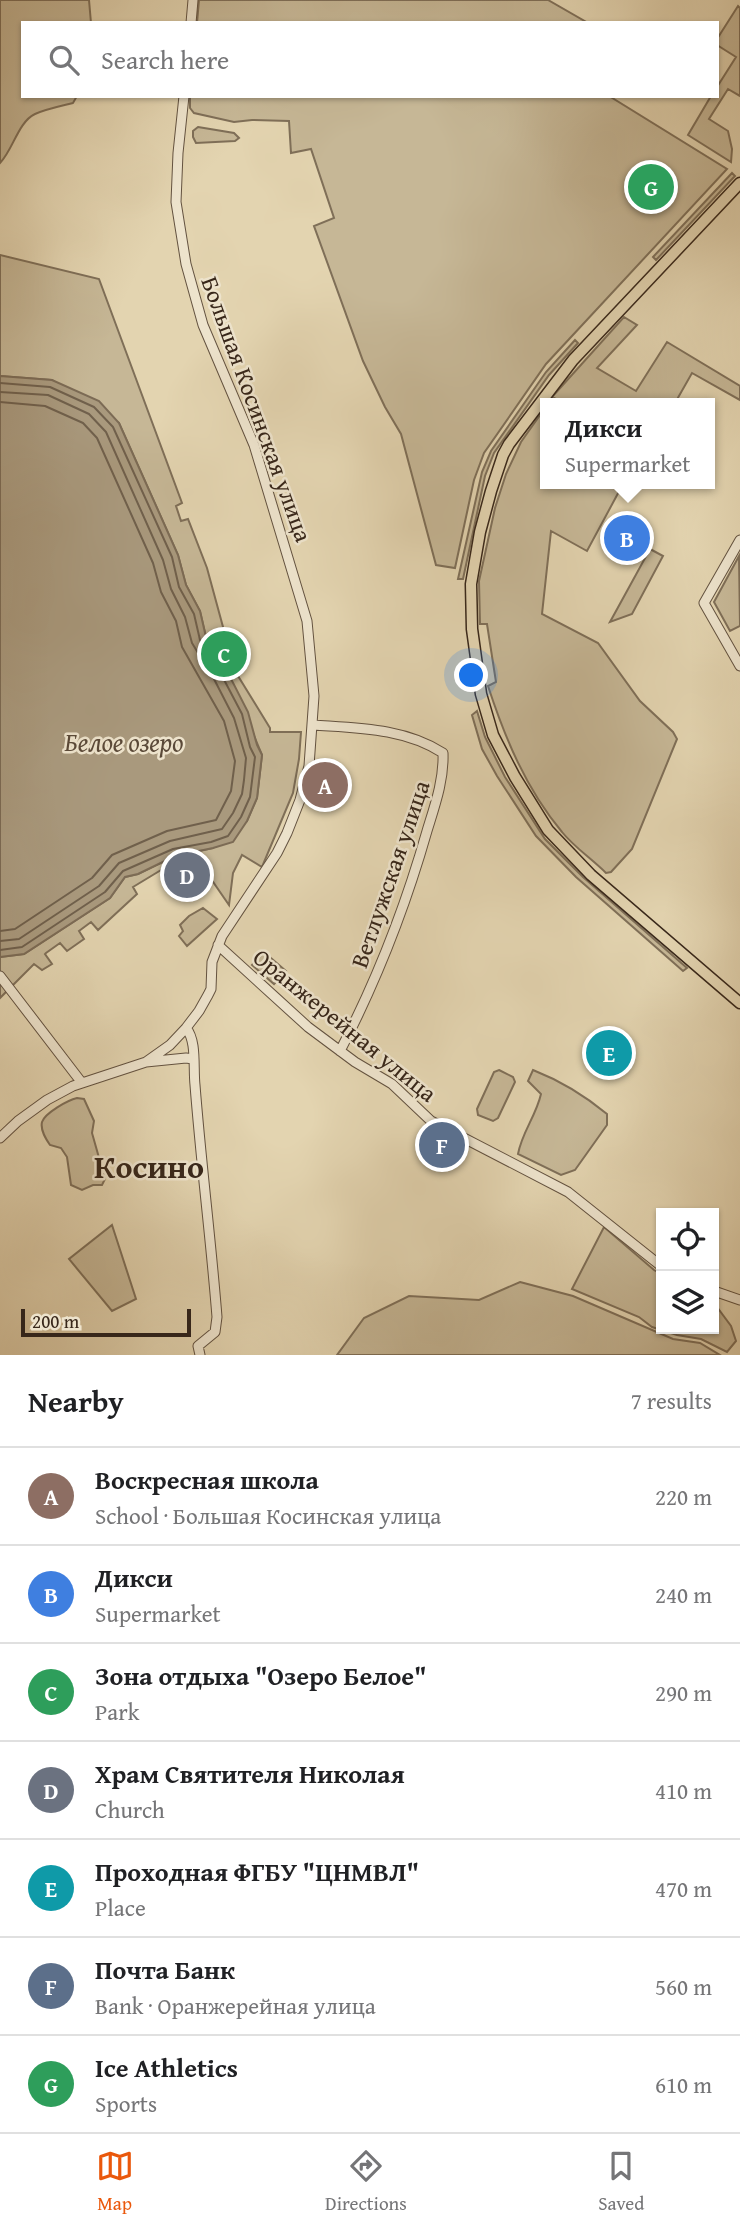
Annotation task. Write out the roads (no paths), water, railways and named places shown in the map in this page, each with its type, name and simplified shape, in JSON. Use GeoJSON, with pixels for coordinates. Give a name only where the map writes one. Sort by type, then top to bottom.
{"type":"FeatureCollection","features":[{"type":"Feature","properties":{"kind":"main road"},"geometry":{"type":"LineString","coordinates":[[544,398],[573,360],[740,183]]}},
{"type":"Feature","properties":{"kind":"main road"},"geometry":{"type":"LineString","coordinates":[[540,403],[503,455],[478,540],[471,584],[472,629],[483,704],[493,735],[548,830],[591,875],[735,992],[740,1003]]}},
{"type":"Feature","properties":{"kind":"street"},"geometry":{"type":"LineString","coordinates":[[191,21],[194,0]]}},
{"type":"Feature","properties":{"kind":"street","name":"Большая Косинская улица"},"geometry":{"type":"LineString","coordinates":[[0,1138],[47,1100],[82,1083],[146,1062],[170,1045],[186,1028],[200,1011],[211,989],[212,962],[218,945],[277,853],[305,783],[314,725],[307,621],[254,445],[204,325],[186,264],[176,202],[184,98]]}},
{"type":"Feature","properties":{"kind":"street"},"geometry":{"type":"LineString","coordinates":[[740,540],[704,603],[740,666]]}},
{"type":"Feature","properties":{"kind":"street","name":"Ветлужская улица"},"geometry":{"type":"LineString","coordinates":[[314,725],[382,730],[424,742],[443,753],[444,772],[393,937],[368,998],[340,1051]]}},
{"type":"Feature","properties":{"kind":"street","name":"Оранжерейная улица"},"geometry":{"type":"LineString","coordinates":[[218,945],[308,1027],[392,1084],[431,1121],[568,1192],[656,1262]]}},
{"type":"Feature","properties":{"kind":"street"},"geometry":{"type":"LineString","coordinates":[[0,976],[82,1083]]}},
{"type":"Feature","properties":{"kind":"street"},"geometry":{"type":"LineString","coordinates":[[186,1028],[194,1041],[193,1059],[217,1317],[215,1332],[198,1346],[200,1355]]}},
{"type":"Feature","properties":{"kind":"street"},"geometry":{"type":"LineString","coordinates":[[170,1045],[168,1052],[175,1059]]}},
{"type":"Feature","properties":{"kind":"street"},"geometry":{"type":"LineString","coordinates":[[146,1062],[193,1059]]}},
{"type":"Feature","properties":{"kind":"street"},"geometry":{"type":"LineString","coordinates":[[719,1293],[740,1300]]}},
{"type":"Feature","properties":{"kind":"water","name":"Белое озеро"},"geometry":{"type":"Polygon","coordinates":[[[0,376],[52,380],[99,401],[119,423],[178,555],[186,585],[200,611],[206,637],[248,712],[262,755],[257,798],[247,821],[233,842],[175,856],[138,874],[125,877],[110,898],[24,954],[0,957],[0,376]]]}},
{"type":"Feature","properties":{"kind":"place","name":"Ice Athletics"},"geometry":{"type":"Point","coordinates":[651,187]}},
{"type":"Feature","properties":{"kind":"place","name":"Дикси"},"geometry":{"type":"Point","coordinates":[627,538]}},
{"type":"Feature","properties":{"kind":"place","name":"Зона отдыха \"Озеро Белое\""},"geometry":{"type":"Point","coordinates":[224,654]}},
{"type":"Feature","properties":{"kind":"place","name":"Воскресная школа"},"geometry":{"type":"Point","coordinates":[325,785]}},
{"type":"Feature","properties":{"kind":"place","name":"Храм Святителя Николая"},"geometry":{"type":"Point","coordinates":[187,875]}},
{"type":"Feature","properties":{"kind":"place","name":"Проходная ФГБУ \"ЦНМВЛ\""},"geometry":{"type":"Point","coordinates":[609,1053]}},
{"type":"Feature","properties":{"kind":"place","name":"Почта Банк"},"geometry":{"type":"Point","coordinates":[442,1145]}},
{"type":"Feature","properties":{"kind":"district","name":"Косино"},"geometry":{"type":"Point","coordinates":[149,1166]}}]}
